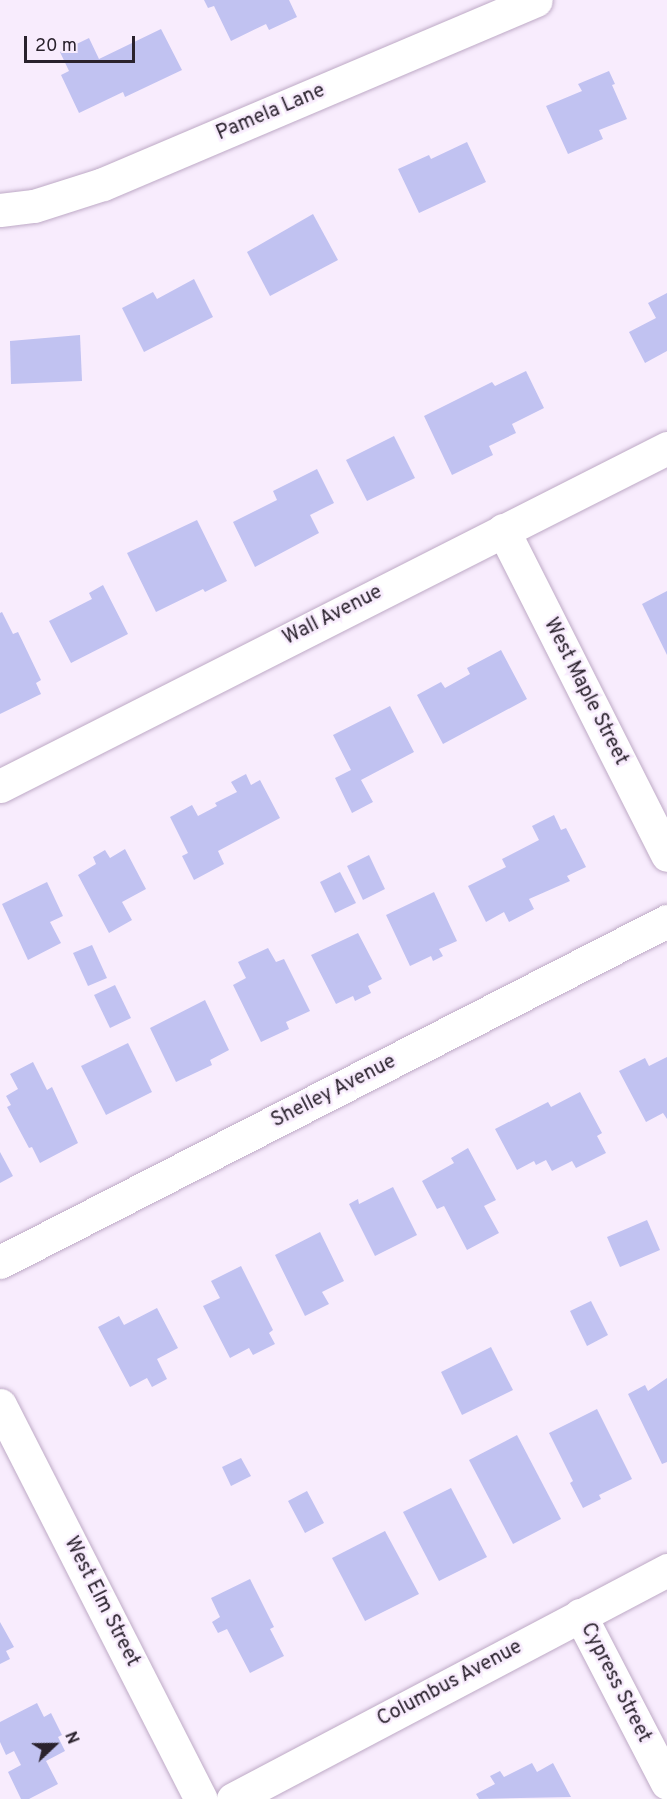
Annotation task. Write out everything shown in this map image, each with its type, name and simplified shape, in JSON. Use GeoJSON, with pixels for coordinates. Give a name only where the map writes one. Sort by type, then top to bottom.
{"type":"FeatureCollection","features":[{"type":"Feature","properties":{"kind":"street","name":"Pamela Lane"},"geometry":{"type":"LineString","coordinates":[[0,210],[34,206],[104,184],[537,0]]}},
{"type":"Feature","properties":{"kind":"street","name":"Wall Avenue"},"geometry":{"type":"LineString","coordinates":[[0,786],[667,448]]}},
{"type":"Feature","properties":{"kind":"street","name":"West Maple Street"},"geometry":{"type":"LineString","coordinates":[[503,530],[667,855]]}},
{"type":"Feature","properties":{"kind":"street","name":"Shelley Avenue"},"geometry":{"type":"LineString","coordinates":[[0,1262],[667,921]]}},
{"type":"Feature","properties":{"kind":"street","name":"West Elm Street"},"geometry":{"type":"LineString","coordinates":[[0,1405],[201,1799]]}},
{"type":"Feature","properties":{"kind":"street","name":"Columbus Avenue"},"geometry":{"type":"LineString","coordinates":[[232,1799],[667,1570]]}},
{"type":"Feature","properties":{"kind":"street","name":"Cypress Street"},"geometry":{"type":"LineString","coordinates":[[580,1615],[667,1783]]}},
{"type":"Feature","properties":{"kind":"building"},"geometry":{"type":"Polygon","coordinates":[[[204,0],[289,0],[297,17],[269,30],[266,24],[231,41],[214,6],[208,8],[204,0]]]}},
{"type":"Feature","properties":{"kind":"building"},"geometry":{"type":"Polygon","coordinates":[[[161,29],[182,70],[125,97],[123,92],[79,113],[61,75],[69,71],[60,52],[89,38],[99,59],[161,29]]]}},
{"type":"Feature","properties":{"kind":"building"},"geometry":{"type":"Polygon","coordinates":[[[609,71],[615,84],[612,85],[627,119],[599,130],[603,139],[568,154],[546,106],[582,91],[578,84],[609,71]]]}},
{"type":"Feature","properties":{"kind":"building"},"geometry":{"type":"Polygon","coordinates":[[[467,142],[486,182],[419,213],[398,169],[429,155],[431,159],[467,142]]]}},
{"type":"Feature","properties":{"kind":"building"},"geometry":{"type":"Polygon","coordinates":[[[313,214],[338,260],[270,296],[247,252],[313,214]]]}},
{"type":"Feature","properties":{"kind":"building"},"geometry":{"type":"Polygon","coordinates":[[[194,279],[213,317],[144,352],[122,308],[153,292],[157,299],[194,279]]]}},
{"type":"Feature","properties":{"kind":"building"},"geometry":{"type":"Polygon","coordinates":[[[667,293],[667,351],[645,363],[629,332],[656,318],[648,303],[667,293]]]}},
{"type":"Feature","properties":{"kind":"building"},"geometry":{"type":"Polygon","coordinates":[[[80,335],[82,381],[11,384],[10,341],[80,335]]]}},
{"type":"Feature","properties":{"kind":"building"},"geometry":{"type":"Polygon","coordinates":[[[526,371],[544,408],[512,424],[516,433],[489,446],[493,455],[452,475],[424,416],[492,382],[495,386],[526,371]]]}},
{"type":"Feature","properties":{"kind":"building"},"geometry":{"type":"Polygon","coordinates":[[[394,436],[415,478],[367,501],[346,460],[394,436]]]}},
{"type":"Feature","properties":{"kind":"building"},"geometry":{"type":"Polygon","coordinates":[[[317,469],[334,503],[310,515],[319,533],[255,567],[233,522],[277,500],[273,491],[317,469]]]}},
{"type":"Feature","properties":{"kind":"building"},"geometry":{"type":"Polygon","coordinates":[[[197,520],[227,581],[205,592],[203,589],[156,612],[127,553],[197,520]]]}},
{"type":"Feature","properties":{"kind":"building"},"geometry":{"type":"Polygon","coordinates":[[[103,585],[128,634],[71,663],[49,621],[92,599],[89,593],[103,585]]]}},
{"type":"Feature","properties":{"kind":"building"},"geometry":{"type":"Polygon","coordinates":[[[667,591],[667,655],[642,604],[667,591]]]}},
{"type":"Feature","properties":{"kind":"building"},"geometry":{"type":"Polygon","coordinates":[[[2,612],[13,634],[18,632],[41,680],[36,683],[41,694],[0,714],[0,613],[2,612]]]}},
{"type":"Feature","properties":{"kind":"building"},"geometry":{"type":"Polygon","coordinates":[[[501,650],[527,699],[443,744],[417,695],[441,682],[445,688],[470,674],[467,668],[501,650]]]}},
{"type":"Feature","properties":{"kind":"building"},"geometry":{"type":"Polygon","coordinates":[[[390,706],[414,752],[361,780],[373,802],[352,813],[335,778],[351,770],[333,735],[390,706]]]}},
{"type":"Feature","properties":{"kind":"building"},"geometry":{"type":"Polygon","coordinates":[[[246,774],[251,785],[260,780],[280,818],[218,851],[224,864],[194,880],[182,856],[188,853],[170,817],[192,805],[198,816],[217,806],[215,803],[237,792],[231,782],[246,774]]]}},
{"type":"Feature","properties":{"kind":"building"},"geometry":{"type":"Polygon","coordinates":[[[554,815],[561,830],[566,828],[586,867],[567,876],[570,881],[529,899],[534,909],[509,922],[504,912],[486,922],[468,886],[506,867],[502,859],[539,840],[532,826],[554,815]]]}},
{"type":"Feature","properties":{"kind":"building"},"geometry":{"type":"Polygon","coordinates":[[[125,849],[146,889],[122,902],[132,920],[109,933],[78,875],[96,864],[93,857],[105,850],[110,858],[125,849]]]}},
{"type":"Feature","properties":{"kind":"building"},"geometry":{"type":"Polygon","coordinates":[[[369,855],[385,889],[363,900],[347,866],[369,855]]]}},
{"type":"Feature","properties":{"kind":"building"},"geometry":{"type":"Polygon","coordinates":[[[340,872],[356,903],[335,913],[320,882],[340,872]]]}},
{"type":"Feature","properties":{"kind":"building"},"geometry":{"type":"Polygon","coordinates":[[[47,882],[63,916],[50,922],[61,943],[28,960],[2,904],[47,882]]]}},
{"type":"Feature","properties":{"kind":"building"},"geometry":{"type":"Polygon","coordinates":[[[434,892],[457,941],[439,949],[443,956],[433,961],[431,956],[410,966],[386,915],[434,892]]]}},
{"type":"Feature","properties":{"kind":"building"},"geometry":{"type":"Polygon","coordinates":[[[358,933],[382,979],[368,986],[371,993],[355,1001],[353,996],[336,1004],[311,955],[358,933]]]}},
{"type":"Feature","properties":{"kind":"building"},"geometry":{"type":"Polygon","coordinates":[[[92,945],[107,978],[88,986],[73,953],[92,945]]]}},
{"type":"Feature","properties":{"kind":"building"},"geometry":{"type":"Polygon","coordinates":[[[268,948],[276,962],[284,959],[310,1011],[286,1022],[289,1029],[261,1042],[233,985],[246,978],[238,962],[268,948]]]}},
{"type":"Feature","properties":{"kind":"building"},"geometry":{"type":"Polygon","coordinates":[[[115,985],[131,1018],[110,1028],[94,995],[115,985]]]}},
{"type":"Feature","properties":{"kind":"building"},"geometry":{"type":"Polygon","coordinates":[[[205,1000],[229,1050],[210,1060],[212,1065],[176,1082],[150,1028],[205,1000]]]}},
{"type":"Feature","properties":{"kind":"building"},"geometry":{"type":"Polygon","coordinates":[[[128,1043],[152,1092],[106,1115],[81,1066],[128,1043]]]}},
{"type":"Feature","properties":{"kind":"building"},"geometry":{"type":"Polygon","coordinates":[[[667,1057],[667,1119],[663,1113],[646,1122],[619,1071],[645,1058],[649,1066],[667,1057]]]}},
{"type":"Feature","properties":{"kind":"building"},"geometry":{"type":"Polygon","coordinates":[[[33,1062],[47,1090],[52,1087],[78,1143],[40,1163],[32,1147],[29,1148],[7,1107],[11,1105],[6,1096],[18,1089],[10,1074],[33,1062]]]}},
{"type":"Feature","properties":{"kind":"building"},"geometry":{"type":"Polygon","coordinates":[[[580,1092],[602,1133],[597,1136],[606,1153],[576,1168],[572,1161],[552,1171],[546,1160],[536,1165],[534,1161],[517,1170],[495,1129],[548,1102],[551,1107],[580,1092]]]}},
{"type":"Feature","properties":{"kind":"building"},"geometry":{"type":"Polygon","coordinates":[[[468,1148],[496,1200],[484,1206],[499,1233],[467,1250],[444,1206],[437,1209],[422,1181],[454,1163],[451,1158],[468,1148]]]}},
{"type":"Feature","properties":{"kind":"building"},"geometry":{"type":"Polygon","coordinates":[[[0,1152],[13,1176],[0,1183],[0,1152]]]}},
{"type":"Feature","properties":{"kind":"building"},"geometry":{"type":"Polygon","coordinates":[[[393,1187],[417,1235],[375,1256],[349,1204],[358,1199],[359,1204],[393,1187]]]}},
{"type":"Feature","properties":{"kind":"building"},"geometry":{"type":"Polygon","coordinates":[[[647,1220],[660,1250],[620,1267],[607,1237],[647,1220]]]}},
{"type":"Feature","properties":{"kind":"building"},"geometry":{"type":"Polygon","coordinates":[[[320,1232],[344,1281],[322,1292],[329,1304],[305,1316],[275,1255],[320,1232]]]}},
{"type":"Feature","properties":{"kind":"building"},"geometry":{"type":"Polygon","coordinates":[[[241,1266],[273,1330],[269,1333],[275,1344],[253,1355],[249,1348],[230,1358],[203,1306],[220,1298],[211,1281],[241,1266]]]}},
{"type":"Feature","properties":{"kind":"building"},"geometry":{"type":"Polygon","coordinates":[[[591,1301],[608,1335],[587,1346],[570,1311],[591,1301]]]}},
{"type":"Feature","properties":{"kind":"building"},"geometry":{"type":"Polygon","coordinates":[[[157,1308],[178,1348],[157,1359],[167,1379],[152,1387],[147,1378],[130,1387],[98,1327],[119,1316],[124,1325],[157,1308]]]}},
{"type":"Feature","properties":{"kind":"building"},"geometry":{"type":"Polygon","coordinates":[[[491,1347],[513,1390],[462,1415],[441,1372],[491,1347]]]}},
{"type":"Feature","properties":{"kind":"building"},"geometry":{"type":"Polygon","coordinates":[[[667,1378],[667,1462],[662,1464],[628,1394],[645,1385],[648,1391],[667,1378]]]}},
{"type":"Feature","properties":{"kind":"building"},"geometry":{"type":"Polygon","coordinates":[[[597,1409],[632,1479],[599,1495],[601,1499],[583,1508],[570,1483],[573,1481],[549,1433],[597,1409]]]}},
{"type":"Feature","properties":{"kind":"building"},"geometry":{"type":"Polygon","coordinates":[[[517,1435],[561,1519],[513,1544],[469,1460],[517,1435]]]}},
{"type":"Feature","properties":{"kind":"building"},"geometry":{"type":"Polygon","coordinates":[[[241,1458],[251,1476],[231,1486],[222,1467],[241,1458]]]}},
{"type":"Feature","properties":{"kind":"building"},"geometry":{"type":"Polygon","coordinates":[[[451,1488],[487,1557],[439,1581],[403,1512],[451,1488]]]}},
{"type":"Feature","properties":{"kind":"building"},"geometry":{"type":"Polygon","coordinates":[[[307,1491],[324,1523],[305,1533],[288,1501],[307,1491]]]}},
{"type":"Feature","properties":{"kind":"building"},"geometry":{"type":"Polygon","coordinates":[[[385,1531],[419,1594],[365,1621],[332,1558],[385,1531]]]}},
{"type":"Feature","properties":{"kind":"building"},"geometry":{"type":"Polygon","coordinates":[[[250,1579],[274,1627],[270,1629],[284,1656],[250,1673],[227,1629],[218,1633],[212,1622],[220,1617],[211,1598],[250,1579]]]}},
{"type":"Feature","properties":{"kind":"building"},"geometry":{"type":"Polygon","coordinates":[[[0,1622],[14,1647],[6,1651],[10,1659],[0,1664],[0,1622]]]}},
{"type":"Feature","properties":{"kind":"building"},"geometry":{"type":"Polygon","coordinates":[[[37,1703],[44,1717],[51,1713],[62,1735],[58,1737],[65,1751],[46,1761],[58,1784],[29,1799],[21,1799],[8,1772],[21,1765],[14,1751],[6,1755],[0,1742],[0,1722],[37,1703]]]}},
{"type":"Feature","properties":{"kind":"building"},"geometry":{"type":"Polygon","coordinates":[[[532,1763],[537,1772],[553,1763],[571,1797],[479,1799],[476,1794],[495,1784],[490,1776],[500,1771],[504,1777],[532,1763]]]}}]}
